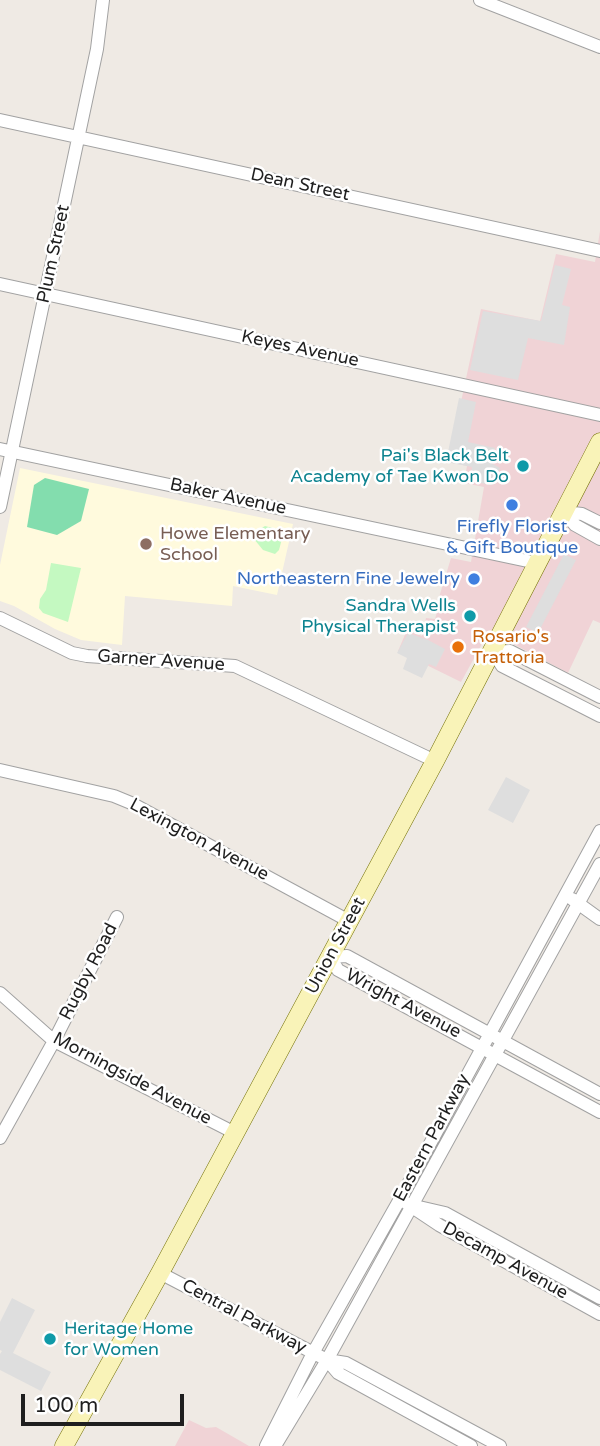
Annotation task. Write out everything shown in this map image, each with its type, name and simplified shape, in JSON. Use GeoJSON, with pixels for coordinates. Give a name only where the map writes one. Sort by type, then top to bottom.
{"type":"FeatureCollection","features":[{"type":"Feature","properties":{"kind":"main road","name":"Union Street"},"geometry":{"type":"LineString","coordinates":[[64,1446],[435,761],[600,442]]}},
{"type":"Feature","properties":{"kind":"street","name":"Plum Street"},"geometry":{"type":"LineString","coordinates":[[0,507],[6,450],[46,294],[97,49],[103,0]]}},
{"type":"Feature","properties":{"kind":"street"},"geometry":{"type":"LineString","coordinates":[[480,0],[600,47]]}},
{"type":"Feature","properties":{"kind":"street","name":"Dean Street"},"geometry":{"type":"LineString","coordinates":[[0,120],[600,251]]}},
{"type":"Feature","properties":{"kind":"street","name":"Keyes Avenue"},"geometry":{"type":"LineString","coordinates":[[0,284],[600,415]]}},
{"type":"Feature","properties":{"kind":"street","name":"Baker Avenue"},"geometry":{"type":"LineString","coordinates":[[6,450],[537,563]]}},
{"type":"Feature","properties":{"kind":"street"},"geometry":{"type":"LineString","coordinates":[[564,512],[582,514],[600,523]]}},
{"type":"Feature","properties":{"kind":"street"},"geometry":{"type":"LineString","coordinates":[[564,512],[575,525],[600,539]]}},
{"type":"Feature","properties":{"kind":"street","name":"Garner Avenue"},"geometry":{"type":"LineString","coordinates":[[0,618],[72,653],[234,666],[435,761]]}},
{"type":"Feature","properties":{"kind":"street"},"geometry":{"type":"LineString","coordinates":[[600,697],[510,651],[493,652],[502,666],[600,716]]}},
{"type":"Feature","properties":{"kind":"street"},"geometry":{"type":"LineString","coordinates":[[569,698],[576,685]]}},
{"type":"Feature","properties":{"kind":"street","name":"Lexington Avenue"},"geometry":{"type":"LineString","coordinates":[[0,770],[114,796],[131,803],[349,921]]}},
{"type":"Feature","properties":{"kind":"street","name":"Eastern Parkway"},"geometry":{"type":"LineString","coordinates":[[266,1446],[313,1353],[600,831]]}},
{"type":"Feature","properties":{"kind":"street","name":"Eastern Parkway"},"geometry":{"type":"LineString","coordinates":[[275,1446],[327,1360],[600,864]]}},
{"type":"Feature","properties":{"kind":"street"},"geometry":{"type":"LineString","coordinates":[[566,896],[600,919]]}},
{"type":"Feature","properties":{"kind":"street"},"geometry":{"type":"LineString","coordinates":[[579,903],[600,908]]}},
{"type":"Feature","properties":{"kind":"street","name":"Rugby Road"},"geometry":{"type":"LineString","coordinates":[[0,1138],[54,1041],[117,917]]}},
{"type":"Feature","properties":{"kind":"street","name":"Wright Avenue"},"geometry":{"type":"LineString","coordinates":[[600,1094],[347,956],[330,957],[338,970],[600,1112]]}},
{"type":"Feature","properties":{"kind":"street","name":"Morningside Avenue"},"geometry":{"type":"LineString","coordinates":[[0,993],[54,1041],[235,1133]]}},
{"type":"Feature","properties":{"kind":"street","name":"Decamp Avenue"},"geometry":{"type":"LineString","coordinates":[[400,1199],[439,1225],[600,1314]]}},
{"type":"Feature","properties":{"kind":"street","name":"Decamp Avenue"},"geometry":{"type":"LineString","coordinates":[[412,1205],[445,1213],[600,1298]]}},
{"type":"Feature","properties":{"kind":"street","name":"Central Parkway"},"geometry":{"type":"LineString","coordinates":[[160,1273],[327,1360],[346,1363],[500,1446]]}},
{"type":"Feature","properties":{"kind":"street","name":"Central Parkway"},"geometry":{"type":"LineString","coordinates":[[327,1360],[338,1373],[471,1446]]}},
{"type":"Feature","properties":{"kind":"shaded area"},"geometry":{"type":"Polygon","coordinates":[[[600,231],[600,623],[593,620],[568,673],[489,631],[461,682],[398,651],[407,630],[422,636],[426,618],[435,619],[451,558],[471,562],[484,487],[464,483],[467,466],[448,462],[481,309],[540,321],[556,254],[595,262],[600,231]]]}},
{"type":"Feature","properties":{"kind":"shaded area"},"geometry":{"type":"Polygon","coordinates":[[[555,265],[571,269],[562,305],[570,307],[564,345],[528,338],[518,380],[470,370],[483,311],[541,321],[555,265]]]}},
{"type":"Feature","properties":{"kind":"shaded area"},"geometry":{"type":"Polygon","coordinates":[[[459,398],[476,402],[468,442],[495,448],[489,462],[500,468],[492,485],[470,481],[472,467],[446,462],[459,398]]]}},
{"type":"Feature","properties":{"kind":"shaded area","name":"Howe Elementary School"},"geometry":{"type":"Polygon","coordinates":[[[20,468],[293,524],[277,595],[233,586],[232,606],[125,596],[122,645],[81,640],[55,629],[0,601],[0,565],[20,468]]]}},
{"type":"Feature","properties":{"kind":"shaded area"},"geometry":{"type":"Polygon","coordinates":[[[564,554],[576,560],[538,633],[526,627],[564,554]]]}},
{"type":"Feature","properties":{"kind":"shaded area"},"geometry":{"type":"Polygon","coordinates":[[[408,633],[445,649],[436,667],[429,664],[422,678],[403,669],[407,658],[397,653],[408,633]]]}},
{"type":"Feature","properties":{"kind":"shaded area"},"geometry":{"type":"Polygon","coordinates":[[[506,777],[530,790],[513,823],[488,810],[506,777]]]}},
{"type":"Feature","properties":{"kind":"shaded area"},"geometry":{"type":"Polygon","coordinates":[[[12,1298],[35,1310],[13,1353],[51,1372],[41,1391],[0,1370],[0,1322],[12,1298]]]}},
{"type":"Feature","properties":{"kind":"shaded area"},"geometry":{"type":"Polygon","coordinates":[[[189,1420],[206,1428],[216,1427],[249,1446],[175,1446],[189,1420]]]}},
{"type":"Feature","properties":{"kind":"green space"},"geometry":{"type":"Polygon","coordinates":[[[45,478],[89,489],[81,521],[57,535],[27,527],[34,485],[45,478]]]}},
{"type":"Feature","properties":{"kind":"green space"},"geometry":{"type":"Polygon","coordinates":[[[265,526],[284,531],[279,550],[275,554],[263,550],[254,539],[255,532],[265,526]]]}},
{"type":"Feature","properties":{"kind":"green space"},"geometry":{"type":"Polygon","coordinates":[[[51,563],[81,568],[68,622],[43,613],[39,608],[40,599],[46,590],[51,563]]]}},
{"type":"Feature","properties":{"kind":"place","name":"Pai's Black Belt Academy of Tae Kwon Do"},"geometry":{"type":"Point","coordinates":[523,466]}},
{"type":"Feature","properties":{"kind":"place","name":"Firefly Florist & Gift Boutique"},"geometry":{"type":"Point","coordinates":[512,505]}},
{"type":"Feature","properties":{"kind":"place","name":"Howe Elementary School"},"geometry":{"type":"Point","coordinates":[146,544]}},
{"type":"Feature","properties":{"kind":"place","name":"Northeastern Fine Jewelry"},"geometry":{"type":"Point","coordinates":[474,579]}},
{"type":"Feature","properties":{"kind":"place","name":"Sandra Wells Physical Therapist"},"geometry":{"type":"Point","coordinates":[470,616]}},
{"type":"Feature","properties":{"kind":"place","name":"Rosario's Trattoria"},"geometry":{"type":"Point","coordinates":[458,647]}},
{"type":"Feature","properties":{"kind":"place","name":"Heritage Home for Women"},"geometry":{"type":"Point","coordinates":[50,1339]}}]}
